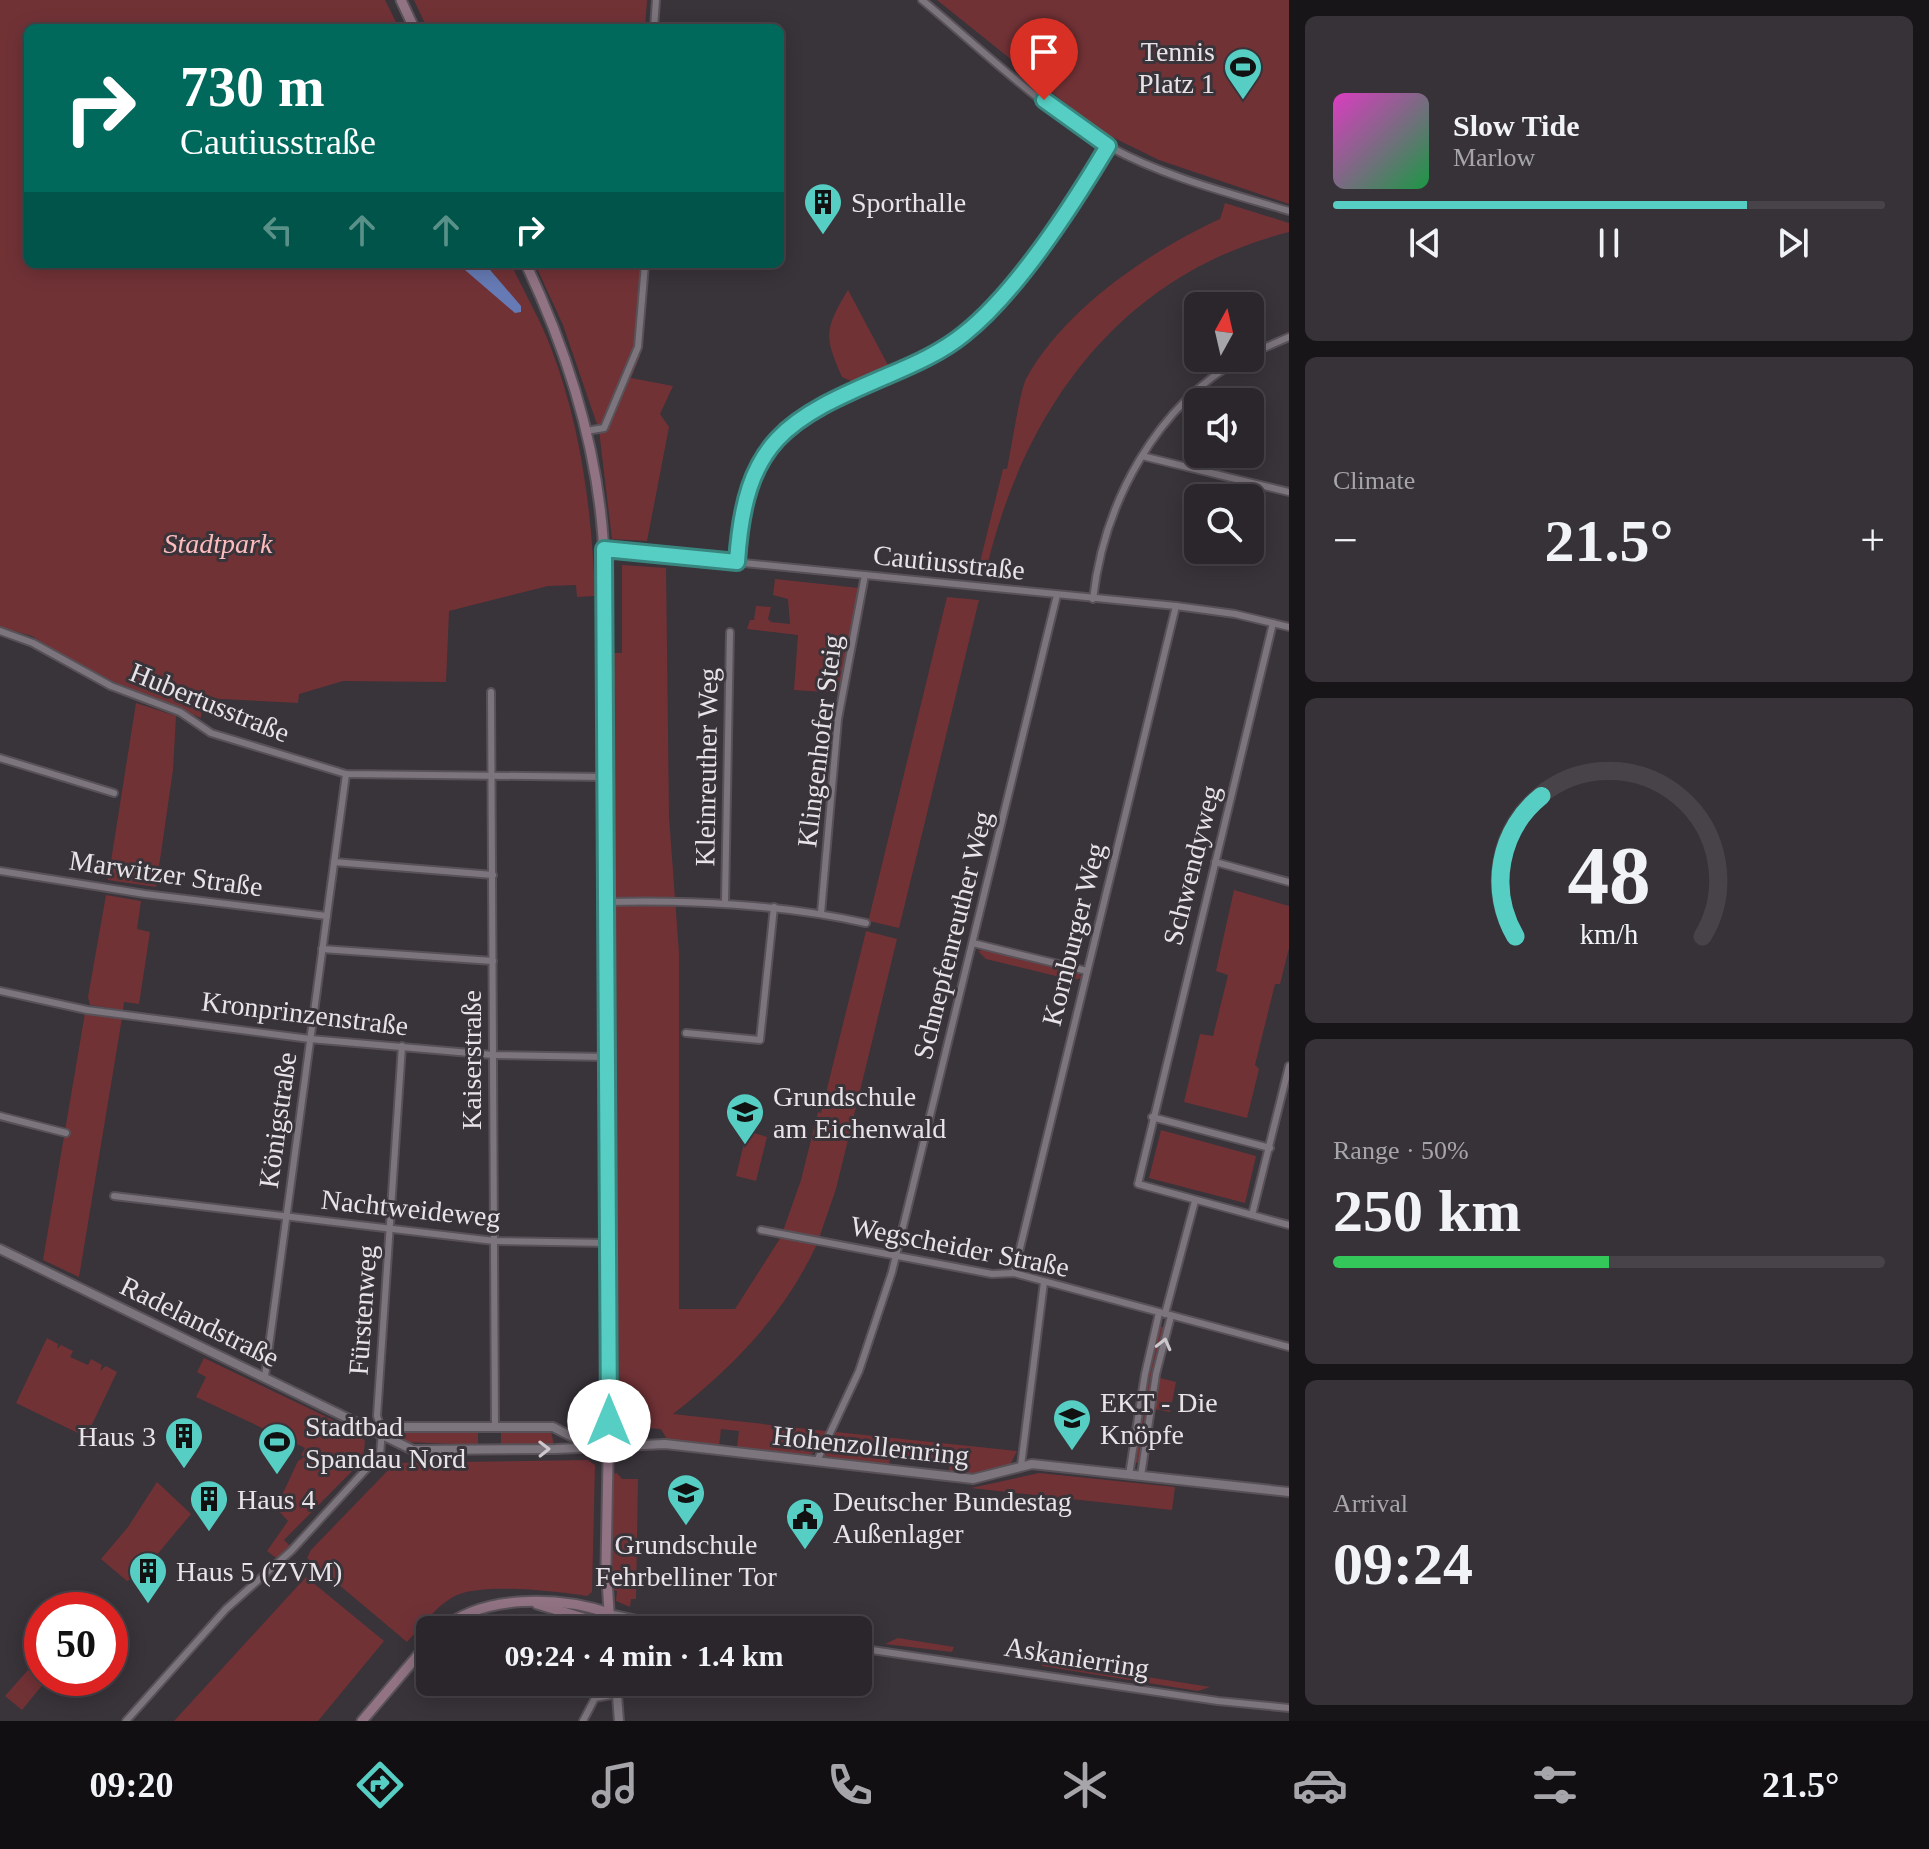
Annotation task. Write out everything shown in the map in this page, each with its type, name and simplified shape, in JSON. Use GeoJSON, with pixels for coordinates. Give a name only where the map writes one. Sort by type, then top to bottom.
{"type":"FeatureCollection","features":[{"type":"Feature","properties":{"kind":"main road"},"geometry":{"type":"LineString","coordinates":[[401,0],[412,24]]}},
{"type":"Feature","properties":{"kind":"main road"},"geometry":{"type":"LineString","coordinates":[[528,268],[565,349],[586,431],[604,549],[609,1445],[606,1565],[609,1616]]}},
{"type":"Feature","properties":{"kind":"main road"},"geometry":{"type":"LineString","coordinates":[[466,1616],[481,1608],[537,1604],[578,1604],[609,1613]]}},
{"type":"Feature","properties":{"kind":"main road"},"geometry":{"type":"LineString","coordinates":[[537,1604],[574,1616]]}},
{"type":"Feature","properties":{"kind":"main road"},"geometry":{"type":"LineString","coordinates":[[362,1721],[416,1657]]}},
{"type":"Feature","properties":{"kind":"street"},"geometry":{"type":"LineString","coordinates":[[654,24],[656,0]]}},
{"type":"Feature","properties":{"kind":"street"},"geometry":{"type":"LineString","coordinates":[[922,0],[1046,101],[1108,146],[1208,186],[1289,211]]}},
{"type":"Feature","properties":{"kind":"street"},"geometry":{"type":"LineString","coordinates":[[737,562],[753,478],[782,433],[808,411],[923,360],[964,335],[991,309],[1030,260],[1108,146]]}},
{"type":"Feature","properties":{"kind":"street"},"geometry":{"type":"LineString","coordinates":[[586,431],[604,428],[635,356],[645,268]]}},
{"type":"Feature","properties":{"kind":"street"},"geometry":{"type":"LineString","coordinates":[[1264,348],[1289,337]]}},
{"type":"Feature","properties":{"kind":"street"},"geometry":{"type":"LineString","coordinates":[[1093,599],[1109,523],[1142,456],[1188,397],[1223,372]]}},
{"type":"Feature","properties":{"kind":"street"},"geometry":{"type":"LineString","coordinates":[[1142,456],[1289,492]]}},
{"type":"Feature","properties":{"kind":"street","name":"Cautiusstraße"},"geometry":{"type":"LineString","coordinates":[[604,549],[1176,606],[1289,627]]}},
{"type":"Feature","properties":{"kind":"street","name":"Klingenhofer Steig"},"geometry":{"type":"LineString","coordinates":[[821,913],[838,719],[865,575]]}},
{"type":"Feature","properties":{"kind":"street","name":"Schnepfenreuther Weg"},"geometry":{"type":"LineString","coordinates":[[817,1461],[873,1335],[897,1256],[1057,595]]}},
{"type":"Feature","properties":{"kind":"street","name":"Kornburger Weg"},"geometry":{"type":"LineString","coordinates":[[1014,1273],[1176,606]]}},
{"type":"Feature","properties":{"kind":"street","name":"Schwendyweg"},"geometry":{"type":"LineString","coordinates":[[1195,1201],[1138,1184],[1273,623]]}},
{"type":"Feature","properties":{"kind":"street","name":"Hubertusstraße"},"geometry":{"type":"LineString","coordinates":[[0,631],[33,643],[111,686],[180,712],[211,733],[346,774],[606,777]]}},
{"type":"Feature","properties":{"kind":"street","name":"Kleinreuther Weg"},"geometry":{"type":"LineString","coordinates":[[725,902],[730,632]]}},
{"type":"Feature","properties":{"kind":"street","name":"Kaiserstraße"},"geometry":{"type":"LineString","coordinates":[[491,692],[495,1427]]}},
{"type":"Feature","properties":{"kind":"street"},"geometry":{"type":"LineString","coordinates":[[0,758],[114,793]]}},
{"type":"Feature","properties":{"kind":"street","name":"Königstraße"},"geometry":{"type":"LineString","coordinates":[[265,1376],[346,774]]}},
{"type":"Feature","properties":{"kind":"street"},"geometry":{"type":"LineString","coordinates":[[334,862],[493,875]]}},
{"type":"Feature","properties":{"kind":"street"},"geometry":{"type":"LineString","coordinates":[[1215,862],[1289,882]]}},
{"type":"Feature","properties":{"kind":"street","name":"Marwitzer Straße"},"geometry":{"type":"LineString","coordinates":[[0,871],[145,894],[327,916]]}},
{"type":"Feature","properties":{"kind":"street"},"geometry":{"type":"LineString","coordinates":[[606,902],[725,902],[821,913],[866,923]]}},
{"type":"Feature","properties":{"kind":"street"},"geometry":{"type":"LineString","coordinates":[[686,1033],[760,1040],[774,907]]}},
{"type":"Feature","properties":{"kind":"street"},"geometry":{"type":"LineString","coordinates":[[973,943],[1087,971]]}},
{"type":"Feature","properties":{"kind":"street"},"geometry":{"type":"LineString","coordinates":[[322,949],[493,961]]}},
{"type":"Feature","properties":{"kind":"street","name":"Kronprinzenstraße"},"geometry":{"type":"LineString","coordinates":[[0,991],[87,1010],[310,1039],[493,1055],[607,1057]]}},
{"type":"Feature","properties":{"kind":"street","name":"Fürstenweg"},"geometry":{"type":"LineString","coordinates":[[382,1432],[377,1416],[402,1046]]}},
{"type":"Feature","properties":{"kind":"street"},"geometry":{"type":"LineString","coordinates":[[1252,1215],[1289,1066]]}},
{"type":"Feature","properties":{"kind":"street"},"geometry":{"type":"LineString","coordinates":[[0,1116],[66,1133]]}},
{"type":"Feature","properties":{"kind":"street"},"geometry":{"type":"LineString","coordinates":[[1152,1117],[1270,1148]]}},
{"type":"Feature","properties":{"kind":"street","name":"Nachtweideweg"},"geometry":{"type":"LineString","coordinates":[[114,1196],[494,1241],[608,1243]]}},
{"type":"Feature","properties":{"kind":"street"},"geometry":{"type":"LineString","coordinates":[[1129,1475],[1145,1374],[1165,1314],[1195,1201],[1289,1225]]}},
{"type":"Feature","properties":{"kind":"street","name":"Wegscheider Straße"},"geometry":{"type":"LineString","coordinates":[[761,1230],[992,1274],[1014,1273],[1289,1347]]}},
{"type":"Feature","properties":{"kind":"street","name":"Radelandstraße"},"geometry":{"type":"LineString","coordinates":[[0,1249],[382,1432]]}},
{"type":"Feature","properties":{"kind":"street"},"geometry":{"type":"LineString","coordinates":[[1021,1466],[1044,1282]]}},
{"type":"Feature","properties":{"kind":"street"},"geometry":{"type":"LineString","coordinates":[[1141,1476],[1165,1314]]}},
{"type":"Feature","properties":{"kind":"street"},"geometry":{"type":"LineString","coordinates":[[126,1721],[226,1609],[291,1551],[380,1454],[382,1432],[401,1427],[553,1427],[590,1446]]}},
{"type":"Feature","properties":{"kind":"street","name":"Hohenzollernring"},"geometry":{"type":"LineString","coordinates":[[382,1432],[413,1450],[556,1449],[665,1444],[973,1479],[1032,1464],[1289,1492]]}},
{"type":"Feature","properties":{"kind":"street"},"geometry":{"type":"LineString","coordinates":[[609,1613],[623,1616]]}},
{"type":"Feature","properties":{"kind":"street","name":"Askanierring"},"geometry":{"type":"LineString","coordinates":[[872,1650],[1203,1699],[1289,1708]]}},
{"type":"Feature","properties":{"kind":"street"},"geometry":{"type":"LineString","coordinates":[[583,1721],[595,1698],[606,1696]]}},
{"type":"Feature","properties":{"kind":"street"},"geometry":{"type":"LineString","coordinates":[[617,1696],[619,1721]]}},
{"type":"Feature","properties":{"kind":"green space","name":"Stadtpark"},"geometry":{"type":"Polygon","coordinates":[[[0,0],[385,0],[397,24],[24,24],[24,268],[513,268],[547,337],[570,408],[588,501],[595,596],[577,597],[576,585],[548,586],[449,611],[446,682],[343,681],[299,694],[298,703],[203,698],[201,718],[84,669],[32,636],[0,627],[0,0]]]}},
{"type":"Feature","properties":{"kind":"green space"},"geometry":{"type":"Polygon","coordinates":[[[414,0],[647,0],[645,24],[425,24],[414,0]]]}},
{"type":"Feature","properties":{"kind":"green space"},"geometry":{"type":"Polygon","coordinates":[[[937,0],[1289,0],[1289,204],[1159,160],[1100,131],[937,0]]]}},
{"type":"Feature","properties":{"kind":"green space"},"geometry":{"type":"Polygon","coordinates":[[[1225,203],[1289,223],[1289,232],[1228,252],[1175,281],[1127,316],[1087,358],[1052,406],[1024,459],[1002,515],[985,575],[977,574],[1003,469],[1007,469],[1024,385],[1042,353],[1062,329],[1111,285],[1166,248],[1220,219],[1225,203]]]}},
{"type":"Feature","properties":{"kind":"green space"},"geometry":{"type":"Polygon","coordinates":[[[537,268],[642,268],[633,353],[640,356],[631,378],[673,386],[660,414],[669,427],[647,541],[612,539],[599,430],[563,325],[537,268]]]}},
{"type":"Feature","properties":{"kind":"green space"},"geometry":{"type":"Polygon","coordinates":[[[848,290],[889,367],[853,382],[842,377],[832,352],[829,333],[834,315],[848,290]]]}},
{"type":"Feature","properties":{"kind":"green space"},"geometry":{"type":"Polygon","coordinates":[[[622,565],[666,568],[669,817],[679,953],[679,1309],[735,1309],[781,1237],[817,1244],[789,1294],[756,1338],[717,1377],[673,1414],[826,1431],[821,1440],[815,1439],[810,1450],[815,1451],[811,1455],[737,1447],[739,1431],[721,1429],[719,1446],[668,1441],[661,1429],[619,1426],[612,653],[622,653],[622,565]]]}},
{"type":"Feature","properties":{"kind":"green space"},"geometry":{"type":"Polygon","coordinates":[[[775,579],[859,588],[839,693],[794,690],[798,635],[747,629],[750,620],[754,620],[756,606],[771,607],[768,619],[771,622],[790,624],[788,599],[773,595],[775,579]]]}},
{"type":"Feature","properties":{"kind":"green space"},"geometry":{"type":"Polygon","coordinates":[[[947,597],[979,600],[899,928],[869,921],[869,918],[947,597]]]}},
{"type":"Feature","properties":{"kind":"green space"},"geometry":{"type":"Polygon","coordinates":[[[136,703],[176,716],[173,770],[156,887],[108,880],[136,703]]]}},
{"type":"Feature","properties":{"kind":"green space"},"geometry":{"type":"Polygon","coordinates":[[[1234,890],[1289,906],[1289,948],[1280,984],[1275,984],[1255,1065],[1259,1069],[1247,1118],[1184,1102],[1200,1034],[1213,1036],[1228,975],[1216,971],[1234,890]]]}},
{"type":"Feature","properties":{"kind":"green space"},"geometry":{"type":"Polygon","coordinates":[[[106,895],[141,901],[137,929],[150,932],[139,1004],[124,1002],[123,1010],[90,1005],[88,997],[106,895]]]}},
{"type":"Feature","properties":{"kind":"green space"},"geometry":{"type":"Polygon","coordinates":[[[866,931],[897,939],[836,1189],[819,1238],[783,1231],[801,1180],[818,1112],[821,1113],[866,931]]]}},
{"type":"Feature","properties":{"kind":"green space"},"geometry":{"type":"Polygon","coordinates":[[[988,949],[1078,972],[1082,978],[1072,980],[986,959],[978,951],[988,949]]]}},
{"type":"Feature","properties":{"kind":"green space"},"geometry":{"type":"Polygon","coordinates":[[[85,1013],[122,1018],[79,1277],[43,1260],[85,1013]]]}},
{"type":"Feature","properties":{"kind":"green space"},"geometry":{"type":"Polygon","coordinates":[[[1161,1130],[1256,1156],[1245,1203],[1149,1178],[1161,1130]]]}},
{"type":"Feature","properties":{"kind":"green space"},"geometry":{"type":"Polygon","coordinates":[[[747,1131],[767,1137],[756,1181],[736,1176],[747,1131]]]}},
{"type":"Feature","properties":{"kind":"green space"},"geometry":{"type":"Polygon","coordinates":[[[1160,1326],[1165,1328],[1139,1463],[1134,1463],[1147,1372],[1160,1326]]]}},
{"type":"Feature","properties":{"kind":"green space"},"geometry":{"type":"Polygon","coordinates":[[[47,1338],[58,1344],[57,1349],[61,1345],[73,1351],[70,1357],[88,1365],[91,1359],[102,1365],[100,1371],[106,1366],[117,1372],[86,1437],[16,1403],[47,1338]]]}},
{"type":"Feature","properties":{"kind":"green space"},"geometry":{"type":"Polygon","coordinates":[[[204,1358],[356,1431],[365,1441],[363,1460],[284,1540],[290,1546],[276,1558],[267,1551],[288,1521],[276,1508],[298,1461],[304,1457],[301,1455],[305,1448],[196,1397],[206,1377],[197,1372],[204,1358]]]}},
{"type":"Feature","properties":{"kind":"green space"},"geometry":{"type":"Polygon","coordinates":[[[1160,1378],[1176,1382],[1170,1412],[1154,1409],[1160,1378]]]}},
{"type":"Feature","properties":{"kind":"green space"},"geometry":{"type":"Polygon","coordinates":[[[404,1431],[478,1431],[478,1445],[404,1442],[404,1431]]]}},
{"type":"Feature","properties":{"kind":"green space"},"geometry":{"type":"Polygon","coordinates":[[[501,1431],[551,1431],[554,1445],[501,1445],[501,1431]]]}},
{"type":"Feature","properties":{"kind":"green space"},"geometry":{"type":"Polygon","coordinates":[[[836,1432],[1017,1451],[1009,1467],[982,1474],[949,1471],[949,1464],[890,1457],[889,1465],[824,1456],[823,1450],[829,1451],[836,1432]]]}},
{"type":"Feature","properties":{"kind":"green space"},"geometry":{"type":"Polygon","coordinates":[[[588,1460],[595,1465],[592,1592],[587,1596],[521,1589],[469,1591],[457,1595],[430,1616],[416,1616],[416,1632],[407,1642],[307,1558],[311,1550],[395,1463],[588,1460]]]}},
{"type":"Feature","properties":{"kind":"green space"},"geometry":{"type":"Polygon","coordinates":[[[617,1473],[622,1479],[638,1479],[636,1599],[631,1599],[630,1607],[616,1601],[617,1591],[612,1590],[613,1474],[617,1473]]]}},
{"type":"Feature","properties":{"kind":"green space"},"geometry":{"type":"Polygon","coordinates":[[[1039,1473],[1175,1487],[1172,1510],[971,1488],[1039,1473]]]}},
{"type":"Feature","properties":{"kind":"green space"},"geometry":{"type":"Polygon","coordinates":[[[157,1482],[191,1514],[140,1575],[127,1581],[101,1559],[128,1527],[157,1482]]]}},
{"type":"Feature","properties":{"kind":"green space"},"geometry":{"type":"Polygon","coordinates":[[[306,1577],[384,1641],[318,1721],[174,1721],[306,1577]]]}},
{"type":"Feature","properties":{"kind":"green space"},"geometry":{"type":"Polygon","coordinates":[[[898,1638],[954,1647],[952,1652],[885,1644],[898,1638]]]}},
{"type":"Feature","properties":{"kind":"green space"},"geometry":{"type":"Polygon","coordinates":[[[1041,1660],[1210,1687],[1198,1691],[1042,1666],[1041,1660]]]}},
{"type":"Feature","properties":{"kind":"green space"},"geometry":{"type":"Polygon","coordinates":[[[24,1675],[24,1696],[33,1696],[22,1710],[5,1696],[24,1675]]]}},
{"type":"Feature","properties":{"kind":"water"},"geometry":{"type":"Polygon","coordinates":[[[463,268],[488,268],[521,306],[521,312],[515,313],[463,268]]]}},
{"type":"Feature","properties":{"kind":"place","name":"Tennis Platz 1"},"geometry":{"type":"Point","coordinates":[1243,101]}},
{"type":"Feature","properties":{"kind":"place","name":"Sporthalle"},"geometry":{"type":"Point","coordinates":[823,236]}},
{"type":"Feature","properties":{"kind":"place","name":"Grundschule am Eichenwald"},"geometry":{"type":"Point","coordinates":[745,1146]}},
{"type":"Feature","properties":{"kind":"place","name":"EKT - Die Knöpfe"},"geometry":{"type":"Point","coordinates":[1072,1452]}},
{"type":"Feature","properties":{"kind":"place","name":"Haus 3"},"geometry":{"type":"Point","coordinates":[184,1470]}},
{"type":"Feature","properties":{"kind":"place","name":"Stadtbad Spandau Nord"},"geometry":{"type":"Point","coordinates":[277,1476]}},
{"type":"Feature","properties":{"kind":"place","name":"Grundschule Fehrbelliner Tor"},"geometry":{"type":"Point","coordinates":[686,1527]}},
{"type":"Feature","properties":{"kind":"place","name":"Haus 4"},"geometry":{"type":"Point","coordinates":[209,1533]}},
{"type":"Feature","properties":{"kind":"place","name":"Deutscher Bundestag Außenlager"},"geometry":{"type":"Point","coordinates":[805,1551]}},
{"type":"Feature","properties":{"kind":"place","name":"Haus 5 (ZVM)"},"geometry":{"type":"Point","coordinates":[148,1605]}},
{"type":"Feature","properties":{"kind":"route"},"geometry":{"type":"LineString","coordinates":[[609,1421],[604,549],[737,562],[745,505],[753,478],[771,445],[790,425],[808,411],[943,349],[964,335],[991,309],[1051,231],[1108,146],[1044,100]]}}]}
